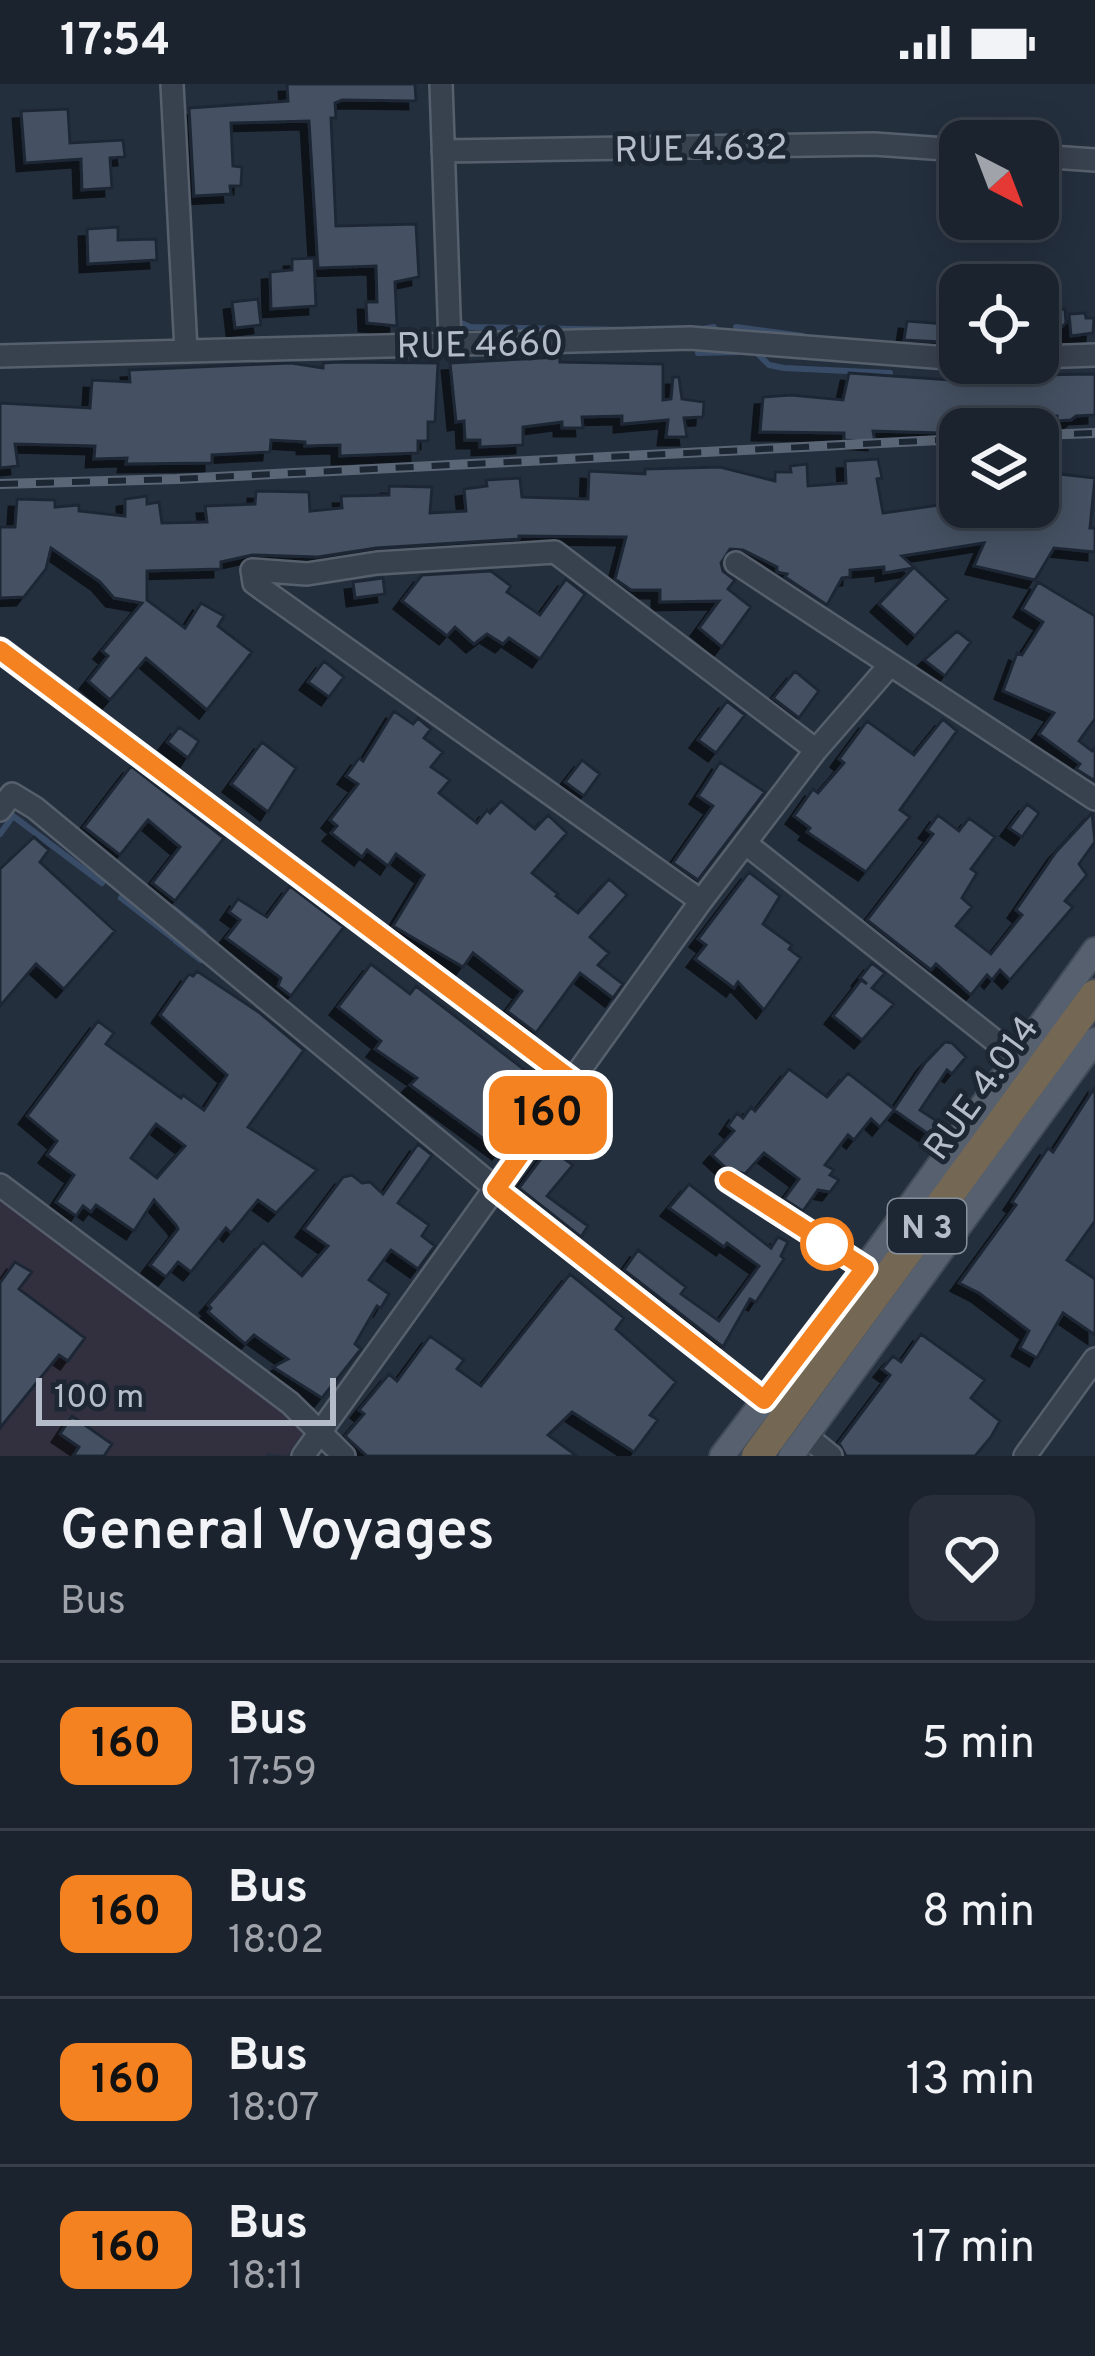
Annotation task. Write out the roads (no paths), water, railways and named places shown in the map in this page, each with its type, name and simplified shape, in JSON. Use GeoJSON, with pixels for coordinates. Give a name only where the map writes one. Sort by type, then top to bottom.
{"type":"FeatureCollection","features":[{"type":"Feature","properties":{"kind":"highway","name":"RUE 4.014"},"geometry":{"type":"LineString","coordinates":[[757,1456],[1095,994]]}},
{"type":"Feature","properties":{"kind":"main road"},"geometry":{"type":"LineString","coordinates":[[722,1456],[1095,950]]}},
{"type":"Feature","properties":{"kind":"main road"},"geometry":{"type":"LineString","coordinates":[[798,1446],[1095,1040]]}},
{"type":"Feature","properties":{"kind":"street"},"geometry":{"type":"LineString","coordinates":[[172,84],[186,350]]}},
{"type":"Feature","properties":{"kind":"street"},"geometry":{"type":"LineString","coordinates":[[441,84],[450,343]]}},
{"type":"Feature","properties":{"kind":"street","name":"RUE 4.632"},"geometry":{"type":"LineString","coordinates":[[443,152],[874,144],[939,149]]}},
{"type":"Feature","properties":{"kind":"street"},"geometry":{"type":"LineString","coordinates":[[1059,157],[1095,160]]}},
{"type":"Feature","properties":{"kind":"street","name":"RUE 4660"},"geometry":{"type":"LineString","coordinates":[[0,356],[690,338],[939,357]]}},
{"type":"Feature","properties":{"kind":"street"},"geometry":{"type":"LineString","coordinates":[[1059,356],[1095,355]]}},
{"type":"Feature","properties":{"kind":"street"},"geometry":{"type":"LineString","coordinates":[[700,902],[254,583],[252,570],[307,574],[377,563],[555,552],[816,750]]}},
{"type":"Feature","properties":{"kind":"street"},"geometry":{"type":"LineString","coordinates":[[736,563],[1095,800]]}},
{"type":"Feature","properties":{"kind":"street"},"geometry":{"type":"LineString","coordinates":[[0,650],[573,1081]]}},
{"type":"Feature","properties":{"kind":"street"},"geometry":{"type":"LineString","coordinates":[[303,1456],[700,902],[816,750],[890,665]]}},
{"type":"Feature","properties":{"kind":"street"},"geometry":{"type":"LineString","coordinates":[[4,796],[35,808],[496,1189],[764,1400]]}},
{"type":"Feature","properties":{"kind":"street"},"geometry":{"type":"LineString","coordinates":[[745,843],[1018,1059]]}},
{"type":"Feature","properties":{"kind":"street"},"geometry":{"type":"LineString","coordinates":[[728,1180],[865,1268]]}},
{"type":"Feature","properties":{"kind":"street"},"geometry":{"type":"LineString","coordinates":[[0,1185],[275,1391],[344,1456]]}},
{"type":"Feature","properties":{"kind":"street"},"geometry":{"type":"LineString","coordinates":[[1025,1456],[1095,1359]]}},
{"type":"Feature","properties":{"kind":"street"},"geometry":{"type":"LineString","coordinates":[[798,1446],[831,1456]]}},
{"type":"Feature","properties":{"kind":"waterway"},"geometry":{"type":"LineString","coordinates":[[459,322],[470,327],[629,330]]}},
{"type":"Feature","properties":{"kind":"waterway"},"geometry":{"type":"LineString","coordinates":[[696,330],[714,327]]}},
{"type":"Feature","properties":{"kind":"waterway"},"geometry":{"type":"LineString","coordinates":[[736,327],[803,336]]}},
{"type":"Feature","properties":{"kind":"waterway"},"geometry":{"type":"LineString","coordinates":[[698,353],[737,352]]}},
{"type":"Feature","properties":{"kind":"waterway"},"geometry":{"type":"LineString","coordinates":[[756,352],[769,365],[784,368],[890,373]]}},
{"type":"Feature","properties":{"kind":"waterway"},"geometry":{"type":"LineString","coordinates":[[0,834],[13,816],[102,883]]}},
{"type":"Feature","properties":{"kind":"waterway"},"geometry":{"type":"LineString","coordinates":[[121,898],[174,939]]}},
{"type":"Feature","properties":{"kind":"waterway"},"geometry":{"type":"LineString","coordinates":[[174,909],[204,933]]}},
{"type":"Feature","properties":{"kind":"waterway"},"geometry":{"type":"LineString","coordinates":[[176,941],[201,960]]}},
{"type":"Feature","properties":{"kind":"railway"},"geometry":{"type":"LineString","coordinates":[[1059,434],[1095,433]]}},
{"type":"Feature","properties":{"kind":"railway"},"geometry":{"type":"LineString","coordinates":[[0,484],[939,440]]}}]}
